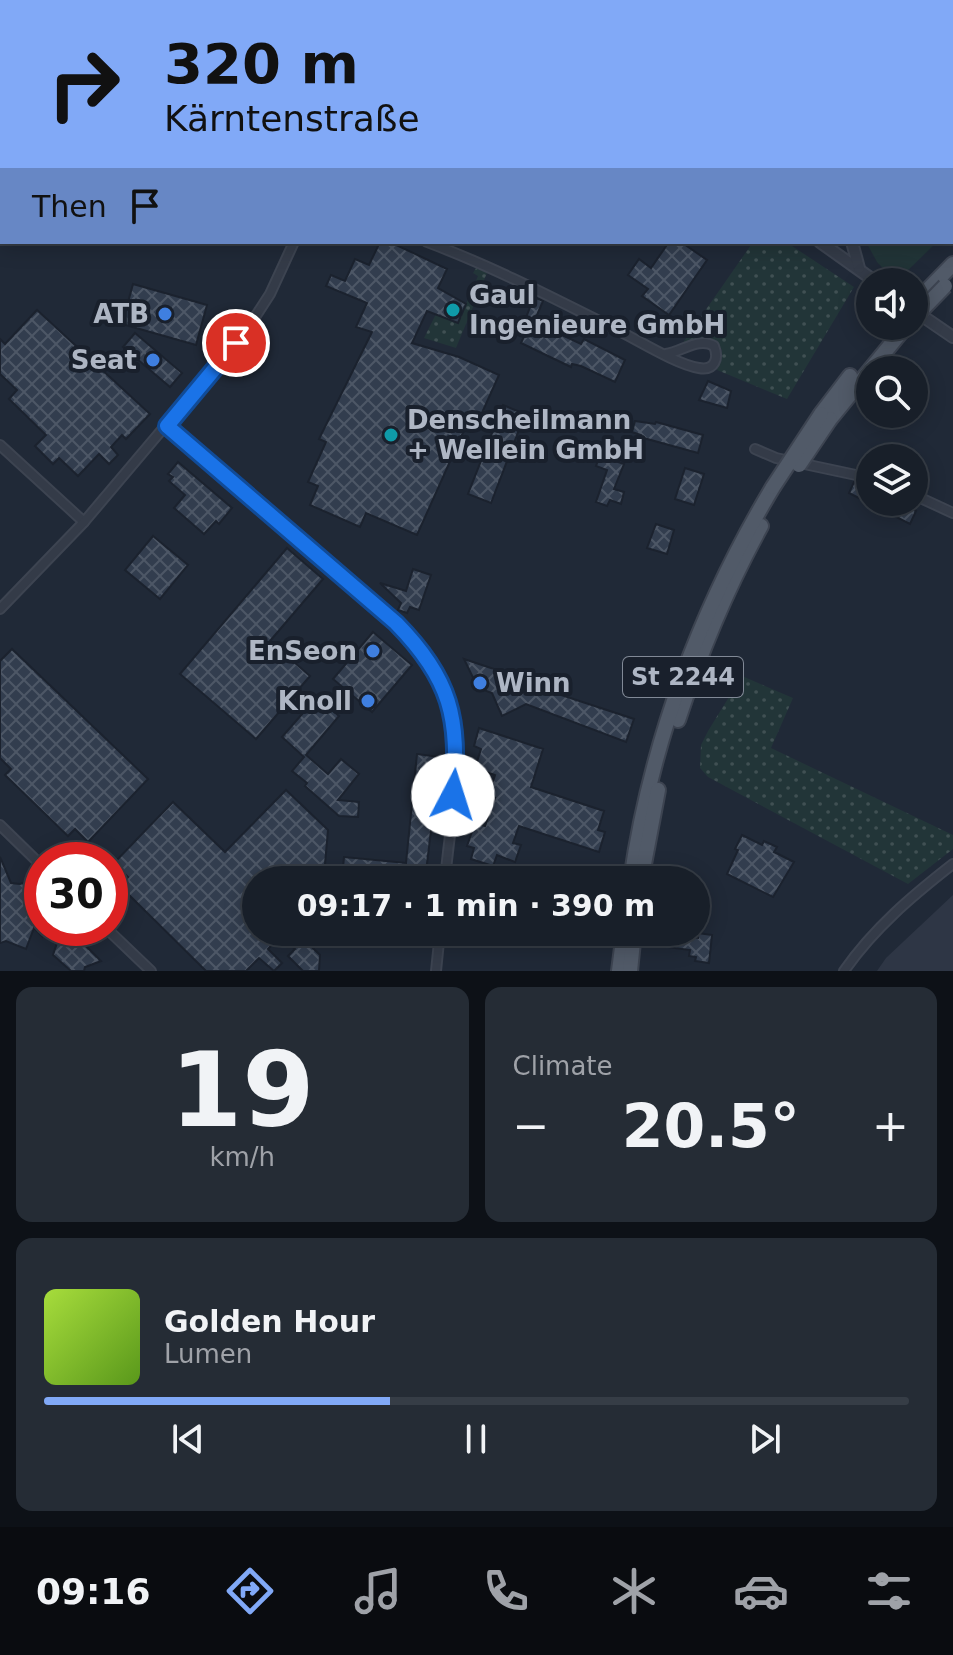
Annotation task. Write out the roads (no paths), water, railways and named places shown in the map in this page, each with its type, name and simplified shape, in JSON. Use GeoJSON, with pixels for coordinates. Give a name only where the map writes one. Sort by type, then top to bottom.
{"type":"FeatureCollection","features":[{"type":"Feature","properties":{"kind":"main road"},"geometry":{"type":"LineString","coordinates":[[928,301],[945,281],[953,264]]}},
{"type":"Feature","properties":{"kind":"main road"},"geometry":{"type":"LineString","coordinates":[[928,294],[945,281]]}},
{"type":"Feature","properties":{"kind":"main road","name":"St 2244"},"geometry":{"type":"LineString","coordinates":[[634,866],[652,775],[691,654],[742,541],[825,416],[885,340]]}},
{"type":"Feature","properties":{"kind":"main road","name":"St 2244"},"geometry":{"type":"LineString","coordinates":[[644,866],[662,777],[696,667],[778,488]]}},
{"type":"Feature","properties":{"kind":"main road"},"geometry":{"type":"LineString","coordinates":[[619,971],[622,946]]}},
{"type":"Feature","properties":{"kind":"main road"},"geometry":{"type":"LineString","coordinates":[[630,971],[633,946]]}},
{"type":"Feature","properties":{"kind":"street"},"geometry":{"type":"LineString","coordinates":[[0,609],[84,522],[255,317],[270,294],[293,244]]}},
{"type":"Feature","properties":{"kind":"street"},"geometry":{"type":"LineString","coordinates":[[432,244],[498,270],[666,354],[697,368],[708,368],[715,363],[717,355],[714,346],[707,342],[697,342],[686,350],[666,354]]}},
{"type":"Feature","properties":{"kind":"street"},"geometry":{"type":"LineString","coordinates":[[823,244],[859,268]]}},
{"type":"Feature","properties":{"kind":"street"},"geometry":{"type":"LineString","coordinates":[[853,244],[859,268]]}},
{"type":"Feature","properties":{"kind":"street"},"geometry":{"type":"LineString","coordinates":[[928,320],[953,337]]}},
{"type":"Feature","properties":{"kind":"street"},"geometry":{"type":"LineString","coordinates":[[167,426],[396,623],[427,658],[445,692],[457,744],[446,866]]}},
{"type":"Feature","properties":{"kind":"street"},"geometry":{"type":"LineString","coordinates":[[0,445],[84,522]]}},
{"type":"Feature","properties":{"kind":"street"},"geometry":{"type":"LineString","coordinates":[[755,449],[776,458],[856,475]]}},
{"type":"Feature","properties":{"kind":"street"},"geometry":{"type":"LineString","coordinates":[[928,501],[953,513]]}},
{"type":"Feature","properties":{"kind":"street"},"geometry":{"type":"LineString","coordinates":[[0,825],[24,848]]}},
{"type":"Feature","properties":{"kind":"street"},"geometry":{"type":"LineString","coordinates":[[844,971],[870,937],[899,907],[953,864]]}},
{"type":"Feature","properties":{"kind":"street"},"geometry":{"type":"LineString","coordinates":[[125,946],[151,971]]}},
{"type":"Feature","properties":{"kind":"street"},"geometry":{"type":"LineString","coordinates":[[436,971],[439,946]]}},
{"type":"Feature","properties":{"kind":"place","name":"Gaul Ingenieure GmbH"},"geometry":{"type":"Point","coordinates":[453,310]}},
{"type":"Feature","properties":{"kind":"place","name":"ATB"},"geometry":{"type":"Point","coordinates":[165,314]}},
{"type":"Feature","properties":{"kind":"place","name":"Seat"},"geometry":{"type":"Point","coordinates":[153,360]}},
{"type":"Feature","properties":{"kind":"place","name":"Denscheilmann + Wellein GmbH"},"geometry":{"type":"Point","coordinates":[391,435]}},
{"type":"Feature","properties":{"kind":"place","name":"EnSeon"},"geometry":{"type":"Point","coordinates":[373,651]}},
{"type":"Feature","properties":{"kind":"place","name":"Winn"},"geometry":{"type":"Point","coordinates":[480,683]}},
{"type":"Feature","properties":{"kind":"place","name":"Knoll"},"geometry":{"type":"Point","coordinates":[368,701]}}]}
